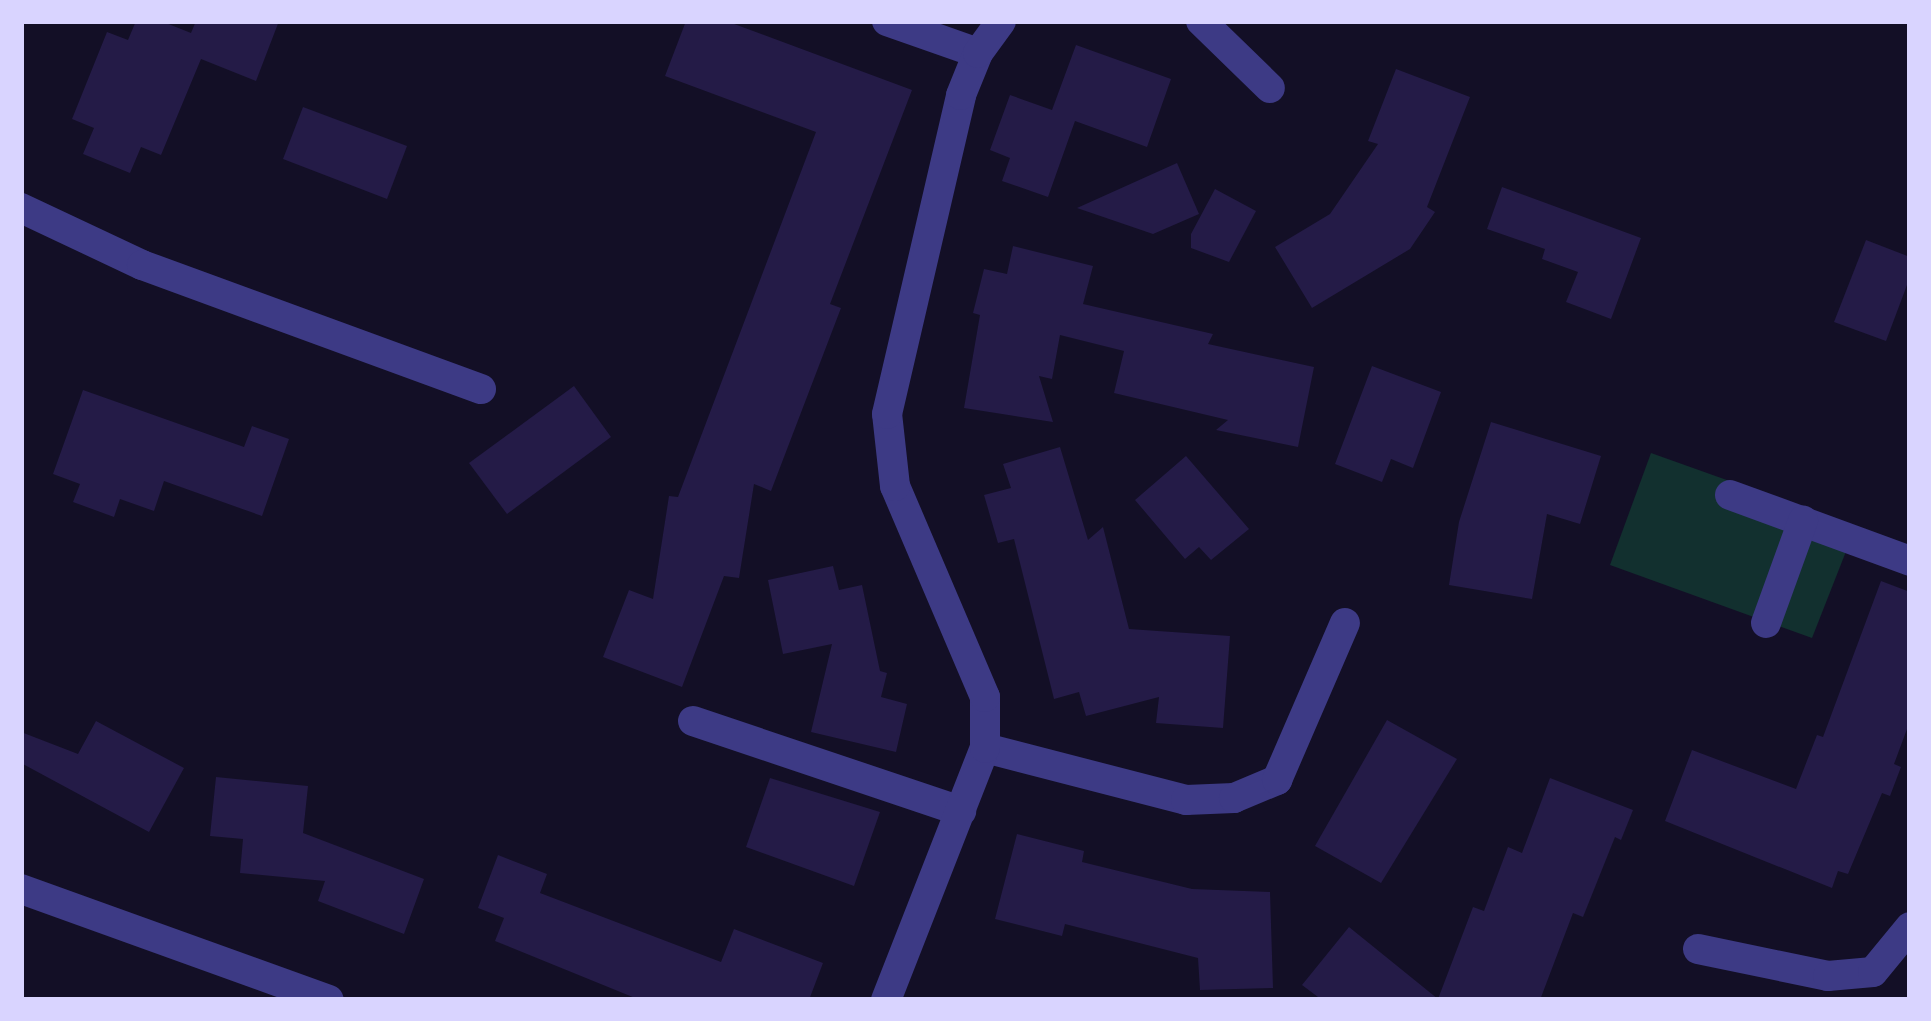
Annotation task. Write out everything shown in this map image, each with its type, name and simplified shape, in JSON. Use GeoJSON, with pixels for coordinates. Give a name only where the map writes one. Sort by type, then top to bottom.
{"type":"FeatureCollection","features":[{"type":"Feature","properties":{"kind":"street"},"geometry":{"type":"LineString","coordinates":[[887,21],[978,52]]}},
{"type":"Feature","properties":{"kind":"street"},"geometry":{"type":"LineString","coordinates":[[886,1000],[985,748],[985,697],[895,486],[887,413],[961,95],[978,52],[1001,21]]}},
{"type":"Feature","properties":{"kind":"street"},"geometry":{"type":"LineString","coordinates":[[1202,21],[1270,88]]}},
{"type":"Feature","properties":{"kind":"street"},"geometry":{"type":"LineString","coordinates":[[21,208],[142,265],[481,388]]}},
{"type":"Feature","properties":{"kind":"street"},"geometry":{"type":"LineString","coordinates":[[1730,495],[1910,561]]}},
{"type":"Feature","properties":{"kind":"street"},"geometry":{"type":"LineString","coordinates":[[1766,623],[1803,521]]}},
{"type":"Feature","properties":{"kind":"street"},"geometry":{"type":"LineString","coordinates":[[985,748],[1186,800],[1234,798],[1277,780],[1346,623]]}},
{"type":"Feature","properties":{"kind":"street"},"geometry":{"type":"LineString","coordinates":[[693,721],[961,811]]}},
{"type":"Feature","properties":{"kind":"street"},"geometry":{"type":"LineString","coordinates":[[21,889],[329,1000]]}},
{"type":"Feature","properties":{"kind":"street"},"geometry":{"type":"LineString","coordinates":[[1698,949],[1828,976],[1873,972],[1910,927]]}},
{"type":"Feature","properties":{"kind":"green space"},"geometry":{"type":"Polygon","coordinates":[[[1651,453],[1856,526],[1812,638],[1610,565],[1651,453]]]}},
{"type":"Feature","properties":{"kind":"building"},"geometry":{"type":"Polygon","coordinates":[[[136,21],[161,21],[191,33],[196,21],[279,21],[256,81],[201,59],[161,155],[141,147],[130,173],[83,154],[94,128],[72,119],[107,32],[128,40],[136,21]]]}},
{"type":"Feature","properties":{"kind":"building"},"geometry":{"type":"Polygon","coordinates":[[[686,21],[726,21],[912,90],[830,304],[841,308],[771,491],[754,484],[739,578],[724,576],[682,687],[603,657],[629,590],[653,599],[669,496],[678,497],[816,132],[665,76],[686,21]]]}},
{"type":"Feature","properties":{"kind":"building"},"geometry":{"type":"Polygon","coordinates":[[[1076,45],[1171,79],[1147,147],[1075,121],[1048,197],[1002,181],[1010,158],[990,150],[1010,95],[1052,110],[1076,45]]]}},
{"type":"Feature","properties":{"kind":"building"},"geometry":{"type":"Polygon","coordinates":[[[1396,69],[1470,97],[1427,207],[1435,212],[1410,249],[1312,308],[1275,247],[1330,214],[1378,144],[1368,141],[1396,69]]]}},
{"type":"Feature","properties":{"kind":"building"},"geometry":{"type":"Polygon","coordinates":[[[303,107],[407,146],[387,199],[283,159],[303,107]]]}},
{"type":"Feature","properties":{"kind":"building"},"geometry":{"type":"Polygon","coordinates":[[[1177,163],[1199,214],[1153,234],[1077,208],[1177,163]]]}},
{"type":"Feature","properties":{"kind":"building"},"geometry":{"type":"Polygon","coordinates":[[[1502,187],[1641,238],[1611,319],[1566,302],[1578,272],[1542,259],[1545,249],[1487,229],[1502,187]]]}},
{"type":"Feature","properties":{"kind":"building"},"geometry":{"type":"Polygon","coordinates":[[[1215,189],[1256,211],[1229,262],[1191,248],[1191,234],[1215,189]]]}},
{"type":"Feature","properties":{"kind":"building"},"geometry":{"type":"Polygon","coordinates":[[[1866,240],[1910,257],[1910,277],[1886,341],[1834,322],[1866,240]]]}},
{"type":"Feature","properties":{"kind":"building"},"geometry":{"type":"Polygon","coordinates":[[[1013,246],[1093,266],[1083,304],[1213,334],[1208,344],[1314,367],[1298,447],[1216,430],[1228,420],[1114,393],[1124,351],[1060,335],[1052,379],[1039,376],[1053,422],[964,408],[980,315],[973,313],[984,269],[1007,274],[1013,246]]]}},
{"type":"Feature","properties":{"kind":"building"},"geometry":{"type":"Polygon","coordinates":[[[1372,366],[1441,392],[1413,468],[1391,459],[1382,482],[1335,464],[1372,366]]]}},
{"type":"Feature","properties":{"kind":"building"},"geometry":{"type":"Polygon","coordinates":[[[574,386],[611,437],[507,514],[469,463],[574,386]]]}},
{"type":"Feature","properties":{"kind":"building"},"geometry":{"type":"Polygon","coordinates":[[[83,390],[244,447],[252,426],[289,439],[262,516],[164,481],[154,511],[120,499],[114,517],[73,502],[80,484],[53,474],[83,390]]]}},
{"type":"Feature","properties":{"kind":"building"},"geometry":{"type":"Polygon","coordinates":[[[1491,422],[1601,456],[1580,524],[1547,514],[1532,599],[1449,585],[1459,522],[1491,422]]]}},
{"type":"Feature","properties":{"kind":"building"},"geometry":{"type":"Polygon","coordinates":[[[1060,447],[1088,540],[1103,527],[1129,629],[1230,636],[1223,728],[1156,723],[1159,697],[1086,716],[1079,692],[1054,699],[1014,539],[998,543],[984,495],[1011,488],[1003,464],[1060,447]]]}},
{"type":"Feature","properties":{"kind":"building"},"geometry":{"type":"Polygon","coordinates":[[[1186,456],[1249,529],[1211,560],[1199,547],[1185,559],[1135,500],[1186,456]]]}},
{"type":"Feature","properties":{"kind":"building"},"geometry":{"type":"Polygon","coordinates":[[[833,566],[839,590],[862,585],[880,671],[887,673],[881,697],[907,704],[896,752],[811,732],[832,644],[783,654],[768,580],[833,566]]]}},
{"type":"Feature","properties":{"kind":"building"},"geometry":{"type":"Polygon","coordinates":[[[1881,581],[1910,592],[1910,721],[1894,764],[1901,767],[1890,796],[1882,793],[1848,874],[1838,871],[1832,888],[1665,821],[1692,750],[1796,789],[1817,735],[1823,737],[1881,581]]]}},
{"type":"Feature","properties":{"kind":"building"},"geometry":{"type":"Polygon","coordinates":[[[1387,720],[1457,759],[1381,883],[1315,846],[1387,720]]]}},
{"type":"Feature","properties":{"kind":"building"},"geometry":{"type":"Polygon","coordinates":[[[96,721],[184,768],[149,832],[21,763],[21,732],[78,754],[96,721]]]}},
{"type":"Feature","properties":{"kind":"building"},"geometry":{"type":"Polygon","coordinates":[[[216,777],[308,786],[303,833],[424,879],[404,934],[318,901],[325,881],[240,873],[243,839],[210,836],[216,777]]]}},
{"type":"Feature","properties":{"kind":"building"},"geometry":{"type":"Polygon","coordinates":[[[770,778],[880,812],[854,886],[746,847],[770,778]]]}},
{"type":"Feature","properties":{"kind":"building"},"geometry":{"type":"Polygon","coordinates":[[[1550,778],[1633,810],[1621,840],[1615,837],[1583,917],[1573,913],[1540,1000],[1322,1000],[1302,985],[1349,927],[1438,999],[1473,907],[1484,911],[1508,847],[1522,853],[1550,778]]]}},
{"type":"Feature","properties":{"kind":"building"},"geometry":{"type":"Polygon","coordinates":[[[1017,834],[1084,851],[1082,862],[1192,889],[1270,892],[1273,988],[1200,990],[1198,958],[1065,924],[1062,936],[995,919],[1017,834]]]}},
{"type":"Feature","properties":{"kind":"building"},"geometry":{"type":"Polygon","coordinates":[[[498,855],[547,874],[540,893],[721,962],[734,929],[823,963],[809,1000],[640,1000],[495,941],[504,918],[478,908],[498,855]]]}}]}
